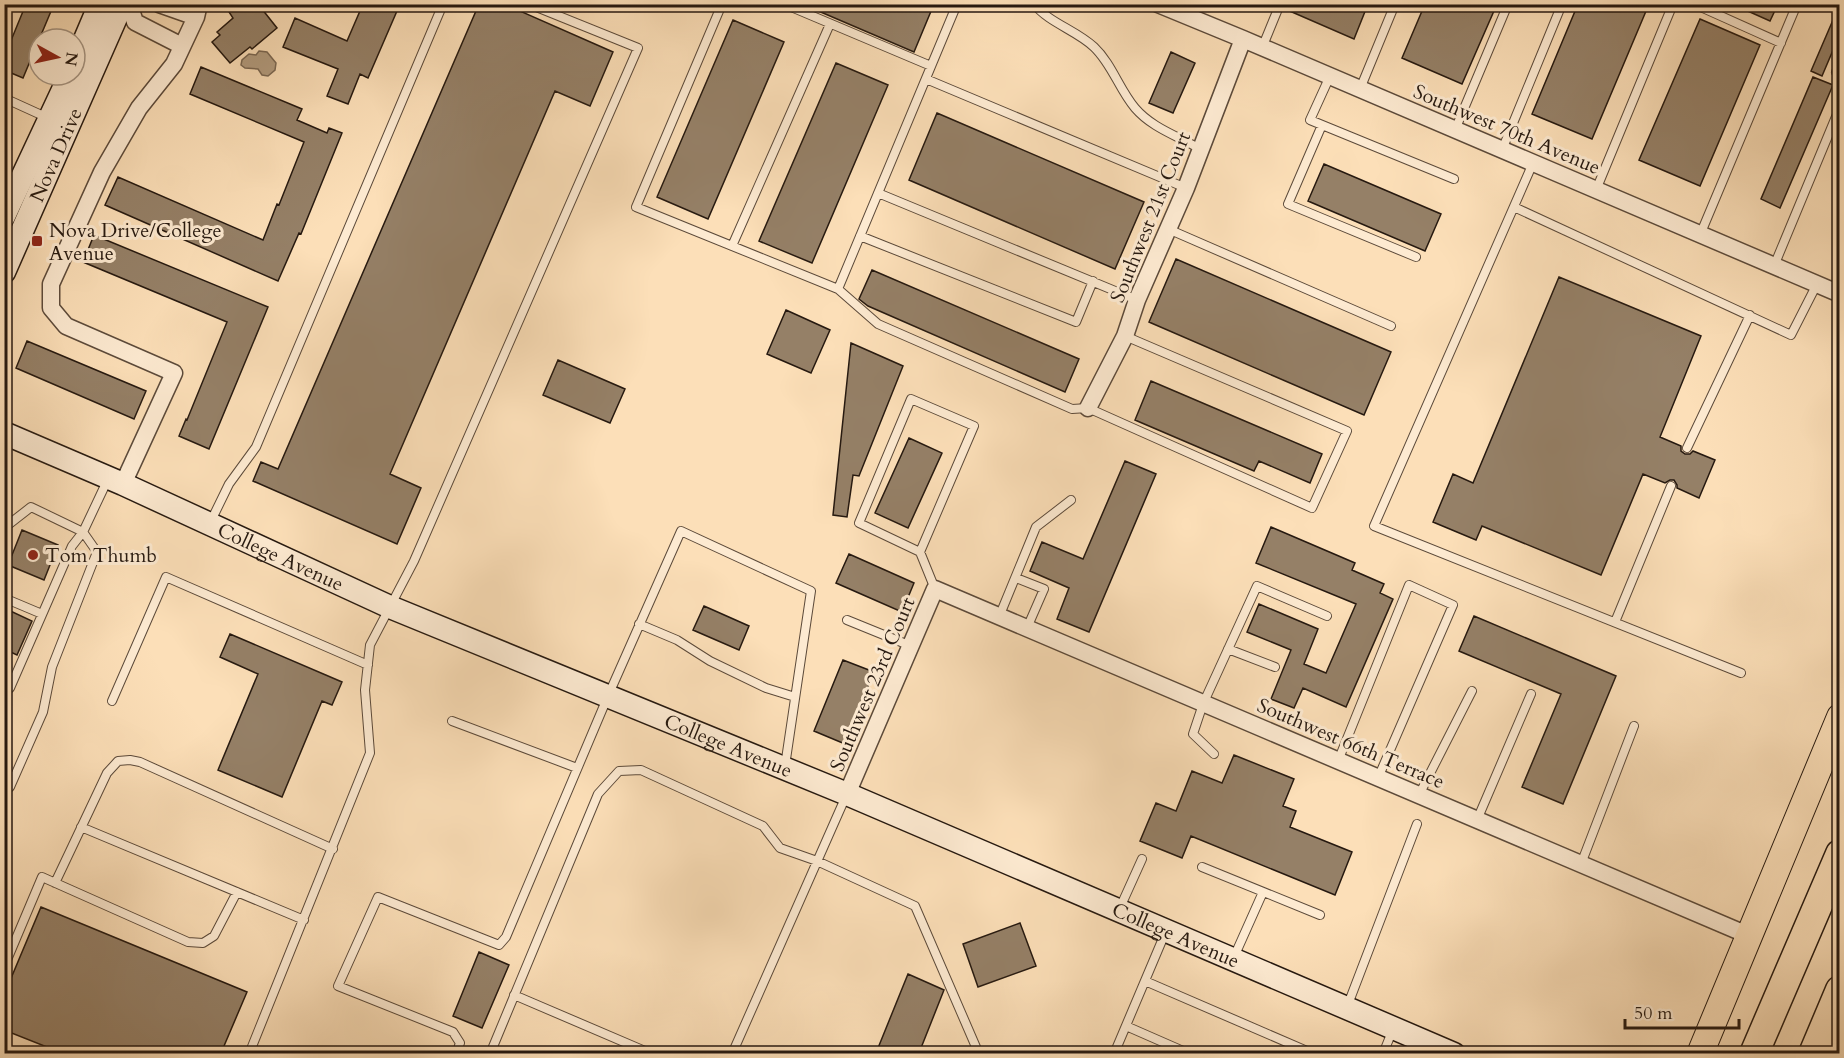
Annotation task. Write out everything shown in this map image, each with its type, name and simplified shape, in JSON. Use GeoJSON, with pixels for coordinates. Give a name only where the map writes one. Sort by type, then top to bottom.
{"type":"FeatureCollection","features":[{"type":"Feature","properties":{"kind":"highway"},"geometry":{"type":"LineString","coordinates":[[1755,1053],[1839,854]]}},
{"type":"Feature","properties":{"kind":"highway"},"geometry":{"type":"LineString","coordinates":[[1813,1053],[1839,990]]}},
{"type":"Feature","properties":{"kind":"main road"},"geometry":{"type":"LineString","coordinates":[[1700,1053],[1839,717]]}},
{"type":"Feature","properties":{"kind":"street"},"geometry":{"type":"LineString","coordinates":[[87,35],[100,4]]}},
{"type":"Feature","properties":{"kind":"street","name":"Nova Drive"},"geometry":{"type":"LineString","coordinates":[[4,272],[122,4]]}},
{"type":"Feature","properties":{"kind":"street"},"geometry":{"type":"LineString","coordinates":[[129,4],[135,22],[182,46]]}},
{"type":"Feature","properties":{"kind":"street"},"geometry":{"type":"LineString","coordinates":[[116,481],[174,373],[66,326],[51,308],[51,284],[102,172],[139,108],[174,64],[197,11],[159,4]]}},
{"type":"Feature","properties":{"kind":"street","name":"Southwest 70th Avenue"},"geometry":{"type":"LineString","coordinates":[[1158,4],[1839,294]]}},
{"type":"Feature","properties":{"kind":"street","name":"Southwest 21st Court"},"geometry":{"type":"LineString","coordinates":[[1088,408],[1125,336],[1137,300],[1186,188],[1243,39]]}},
{"type":"Feature","properties":{"kind":"street","name":"Nova Drive"},"geometry":{"type":"LineString","coordinates":[[4,216],[65,87]]}},
{"type":"Feature","properties":{"kind":"street","name":"College Avenue"},"geometry":{"type":"LineString","coordinates":[[4,433],[210,523],[390,607],[847,794],[1454,1053]]}},
{"type":"Feature","properties":{"kind":"street","name":"Southwest 66th Terrace"},"geometry":{"type":"LineString","coordinates":[[935,590],[1750,936]]}},
{"type":"Feature","properties":{"kind":"street","name":"Southwest 23rd Court"},"geometry":{"type":"LineString","coordinates":[[847,794],[935,590]]}},
{"type":"Feature","properties":{"kind":"lane"},"geometry":{"type":"LineString","coordinates":[[210,523],[229,484],[256,447],[443,4]]}},
{"type":"Feature","properties":{"kind":"lane"},"geometry":{"type":"LineString","coordinates":[[249,1053],[370,753],[365,690],[370,645],[414,561],[638,48],[529,4]]}},
{"type":"Feature","properties":{"kind":"lane"},"geometry":{"type":"LineString","coordinates":[[722,4],[636,207],[838,290],[878,324],[1072,409],[1088,408],[1312,508],[1347,431],[1125,336]]}},
{"type":"Feature","properties":{"kind":"lane"},"geometry":{"type":"LineString","coordinates":[[784,4],[931,66]]}},
{"type":"Feature","properties":{"kind":"lane"},"geometry":{"type":"LineString","coordinates":[[838,290],[957,4]]}},
{"type":"Feature","properties":{"kind":"lane"},"geometry":{"type":"LineString","coordinates":[[1034,4],[1050,18],[1093,46],[1107,62],[1136,109],[1159,129],[1200,149]]}},
{"type":"Feature","properties":{"kind":"lane"},"geometry":{"type":"LineString","coordinates":[[1262,48],[1280,4]]}},
{"type":"Feature","properties":{"kind":"lane"},"geometry":{"type":"LineString","coordinates":[[1360,89],[1395,4]]}},
{"type":"Feature","properties":{"kind":"lane"},"geometry":{"type":"LineString","coordinates":[[1455,130],[1508,4]]}},
{"type":"Feature","properties":{"kind":"lane"},"geometry":{"type":"LineString","coordinates":[[1502,150],[1562,4]]}},
{"type":"Feature","properties":{"kind":"lane"},"geometry":{"type":"LineString","coordinates":[[1596,190],[1673,4]]}},
{"type":"Feature","properties":{"kind":"lane"},"geometry":{"type":"LineString","coordinates":[[1694,4],[1781,43]]}},
{"type":"Feature","properties":{"kind":"lane"},"geometry":{"type":"LineString","coordinates":[[1700,235],[1797,4]]}},
{"type":"Feature","properties":{"kind":"lane"},"geometry":{"type":"LineString","coordinates":[[732,246],[830,24]]}},
{"type":"Feature","properties":{"kind":"lane"},"geometry":{"type":"LineString","coordinates":[[1839,63],[1836,72],[1839,74]]}},
{"type":"Feature","properties":{"kind":"lane"},"geometry":{"type":"LineString","coordinates":[[1330,76],[1311,120],[1454,180]]}},
{"type":"Feature","properties":{"kind":"lane"},"geometry":{"type":"LineString","coordinates":[[926,80],[1186,188]]}},
{"type":"Feature","properties":{"kind":"lane"},"geometry":{"type":"LineString","coordinates":[[4,98],[51,119]]}},
{"type":"Feature","properties":{"kind":"lane"},"geometry":{"type":"LineString","coordinates":[[1774,266],[1839,107]]}},
{"type":"Feature","properties":{"kind":"lane"},"geometry":{"type":"LineString","coordinates":[[1322,125],[1288,204],[1416,256]]}},
{"type":"Feature","properties":{"kind":"lane"},"geometry":{"type":"LineString","coordinates":[[1533,163],[1374,526],[1741,673]]}},
{"type":"Feature","properties":{"kind":"lane"},"geometry":{"type":"LineString","coordinates":[[878,193],[1137,300]]}},
{"type":"Feature","properties":{"kind":"lane"},"geometry":{"type":"LineString","coordinates":[[1514,207],[1791,334],[1817,284]]}},
{"type":"Feature","properties":{"kind":"lane"},"geometry":{"type":"LineString","coordinates":[[1168,229],[1391,326]]}},
{"type":"Feature","properties":{"kind":"lane"},"geometry":{"type":"LineString","coordinates":[[860,236],[1076,322],[1093,281]]}},
{"type":"Feature","properties":{"kind":"lane"},"geometry":{"type":"LineString","coordinates":[[1688,448],[1750,315]]}},
{"type":"Feature","properties":{"kind":"lane"},"geometry":{"type":"LineString","coordinates":[[920,552],[974,426],[911,399],[859,523],[920,552],[935,590]]}},
{"type":"Feature","properties":{"kind":"lane"},"geometry":{"type":"LineString","coordinates":[[4,686],[10,688],[72,546],[116,481]]}},
{"type":"Feature","properties":{"kind":"lane"},"geometry":{"type":"LineString","coordinates":[[1616,622],[1671,486]]}},
{"type":"Feature","properties":{"kind":"lane"},"geometry":{"type":"LineString","coordinates":[[999,617],[1036,527],[1071,500]]}},
{"type":"Feature","properties":{"kind":"lane"},"geometry":{"type":"LineString","coordinates":[[4,528],[32,507],[83,532],[97,552],[52,667],[43,712],[10,787],[4,785]]}},
{"type":"Feature","properties":{"kind":"lane"},"geometry":{"type":"LineString","coordinates":[[456,1053],[460,1044],[453,1032],[338,986],[378,897],[499,945],[506,937],[681,531],[811,591],[784,768]]}},
{"type":"Feature","properties":{"kind":"lane"},"geometry":{"type":"LineString","coordinates":[[112,701],[166,577],[368,665]]}},
{"type":"Feature","properties":{"kind":"lane"},"geometry":{"type":"LineString","coordinates":[[1016,578],[1044,589],[1027,628]]}},
{"type":"Feature","properties":{"kind":"lane"},"geometry":{"type":"LineString","coordinates":[[1338,761],[1409,585],[1453,605],[1378,778]]}},
{"type":"Feature","properties":{"kind":"lane"},"geometry":{"type":"LineString","coordinates":[[1214,754],[1193,734],[1203,704],[1257,586],[1327,616]]}},
{"type":"Feature","properties":{"kind":"lane"},"geometry":{"type":"LineString","coordinates":[[4,598],[42,614]]}},
{"type":"Feature","properties":{"kind":"lane"},"geometry":{"type":"LineString","coordinates":[[847,620],[911,646]]}},
{"type":"Feature","properties":{"kind":"lane"},"geometry":{"type":"LineString","coordinates":[[639,624],[677,640],[710,661],[766,688],[795,697]]}},
{"type":"Feature","properties":{"kind":"lane"},"geometry":{"type":"LineString","coordinates":[[1228,649],[1275,667]]}},
{"type":"Feature","properties":{"kind":"lane"},"geometry":{"type":"LineString","coordinates":[[1419,795],[1472,691]]}},
{"type":"Feature","properties":{"kind":"lane"},"geometry":{"type":"LineString","coordinates":[[1478,820],[1532,694]]}},
{"type":"Feature","properties":{"kind":"lane"},"geometry":{"type":"LineString","coordinates":[[452,721],[578,768]]}},
{"type":"Feature","properties":{"kind":"lane"},"geometry":{"type":"LineString","coordinates":[[1581,865],[1634,726]]}},
{"type":"Feature","properties":{"kind":"lane"},"geometry":{"type":"LineString","coordinates":[[55,883],[107,773],[118,762],[130,760],[140,762],[333,849]]}},
{"type":"Feature","properties":{"kind":"lane"},"geometry":{"type":"LineString","coordinates":[[490,1053],[598,794],[619,771],[641,770],[763,826],[780,848],[818,861],[915,906],[979,1053]]}},
{"type":"Feature","properties":{"kind":"lane"},"geometry":{"type":"LineString","coordinates":[[732,1053],[847,794]]}},
{"type":"Feature","properties":{"kind":"lane"},"geometry":{"type":"LineString","coordinates":[[1347,1008],[1417,824]]}},
{"type":"Feature","properties":{"kind":"lane"},"geometry":{"type":"LineString","coordinates":[[81,827],[304,920]]}},
{"type":"Feature","properties":{"kind":"lane"},"geometry":{"type":"LineString","coordinates":[[1119,910],[1142,859]]}},
{"type":"Feature","properties":{"kind":"lane"},"geometry":{"type":"LineString","coordinates":[[1203,867],[1320,915]]}},
{"type":"Feature","properties":{"kind":"lane"},"geometry":{"type":"LineString","coordinates":[[4,967],[42,878],[188,942],[203,943],[214,936],[237,892]]}},
{"type":"Feature","properties":{"kind":"lane"},"geometry":{"type":"LineString","coordinates":[[1233,959],[1263,892]]}},
{"type":"Feature","properties":{"kind":"lane"},"geometry":{"type":"LineString","coordinates":[[1114,1053],[1166,931]]}},
{"type":"Feature","properties":{"kind":"lane"},"geometry":{"type":"LineString","coordinates":[[1145,981],[1314,1053]]}},
{"type":"Feature","properties":{"kind":"lane"},"geometry":{"type":"LineString","coordinates":[[514,995],[652,1053]]}},
{"type":"Feature","properties":{"kind":"lane"},"geometry":{"type":"LineString","coordinates":[[1126,1026],[1190,1053]]}},
{"type":"Feature","properties":{"kind":"lane"},"geometry":{"type":"LineString","coordinates":[[1383,1053],[1394,1028]]}},
{"type":"Feature","properties":{"kind":"shaded area"},"geometry":{"type":"Polygon","coordinates":[[[259,51],[267,52],[276,63],[275,70],[268,76],[262,75],[258,69],[245,68],[241,65],[242,60],[249,54],[256,55],[259,51]]]}},
{"type":"Feature","properties":{"kind":"building"},"geometry":{"type":"Polygon","coordinates":[[[26,4],[54,4],[44,27],[27,27],[27,68],[23,78],[4,70],[4,40],[10,43],[26,4]]]}},
{"type":"Feature","properties":{"kind":"building"},"geometry":{"type":"Polygon","coordinates":[[[238,4],[258,4],[277,28],[252,49],[250,47],[230,63],[212,42],[220,35],[217,32],[233,18],[229,12],[238,4]]]}},
{"type":"Feature","properties":{"kind":"building"},"geometry":{"type":"Polygon","coordinates":[[[363,4],[400,4],[368,78],[360,74],[348,104],[327,96],[338,69],[283,47],[295,18],[347,41],[363,4]]]}},
{"type":"Feature","properties":{"kind":"building"},"geometry":{"type":"Polygon","coordinates":[[[479,4],[504,4],[613,52],[590,106],[555,91],[390,474],[421,488],[397,544],[253,481],[261,462],[278,469],[479,4]]]}},
{"type":"Feature","properties":{"kind":"building"},"geometry":{"type":"Polygon","coordinates":[[[802,4],[934,4],[914,52],[802,4]]]}},
{"type":"Feature","properties":{"kind":"building"},"geometry":{"type":"Polygon","coordinates":[[[1286,4],[1368,4],[1354,39],[1285,9],[1286,4]]]}},
{"type":"Feature","properties":{"kind":"building"},"geometry":{"type":"Polygon","coordinates":[[[1425,4],[1497,4],[1462,84],[1402,58],[1425,4]]]}},
{"type":"Feature","properties":{"kind":"building"},"geometry":{"type":"Polygon","coordinates":[[[1578,4],[1649,4],[1592,139],[1532,114],[1578,4]]]}},
{"type":"Feature","properties":{"kind":"building"},"geometry":{"type":"Polygon","coordinates":[[[1732,4],[1778,4],[1770,21],[1732,4]]]}},
{"type":"Feature","properties":{"kind":"building"},"geometry":{"type":"Polygon","coordinates":[[[1839,6],[1839,36],[1822,76],[1811,71],[1839,6]]]}},
{"type":"Feature","properties":{"kind":"building"},"geometry":{"type":"Polygon","coordinates":[[[1700,19],[1760,45],[1700,186],[1639,160],[1700,19]]]}},
{"type":"Feature","properties":{"kind":"building"},"geometry":{"type":"Polygon","coordinates":[[[733,20],[784,42],[708,219],[657,197],[733,20]]]}},
{"type":"Feature","properties":{"kind":"building"},"geometry":{"type":"Polygon","coordinates":[[[1171,52],[1195,63],[1173,113],[1149,103],[1171,52]]]}},
{"type":"Feature","properties":{"kind":"building"},"geometry":{"type":"Polygon","coordinates":[[[836,63],[888,85],[812,263],[759,241],[836,63]]]}},
{"type":"Feature","properties":{"kind":"building"},"geometry":{"type":"Polygon","coordinates":[[[201,67],[302,109],[297,120],[327,133],[329,128],[342,133],[301,234],[299,233],[278,281],[105,205],[118,177],[263,240],[304,142],[190,94],[201,67]]]}},
{"type":"Feature","properties":{"kind":"building"},"geometry":{"type":"Polygon","coordinates":[[[1813,77],[1833,85],[1780,208],[1761,199],[1813,77]]]}},
{"type":"Feature","properties":{"kind":"building"},"geometry":{"type":"Polygon","coordinates":[[[937,113],[1144,202],[1115,269],[909,180],[937,113]]]}},
{"type":"Feature","properties":{"kind":"building"},"geometry":{"type":"Polygon","coordinates":[[[1324,164],[1441,214],[1425,251],[1308,201],[1324,164]]]}},
{"type":"Feature","properties":{"kind":"building"},"geometry":{"type":"Polygon","coordinates":[[[94,235],[268,307],[209,449],[179,436],[227,322],[83,262],[94,235]]]}},
{"type":"Feature","properties":{"kind":"building"},"geometry":{"type":"Polygon","coordinates":[[[1176,259],[1391,352],[1364,415],[1149,322],[1176,259]]]}},
{"type":"Feature","properties":{"kind":"building"},"geometry":{"type":"Polygon","coordinates":[[[872,270],[1079,359],[1065,392],[868,306],[859,299],[872,270]]]}},
{"type":"Feature","properties":{"kind":"building"},"geometry":{"type":"Polygon","coordinates":[[[1559,277],[1701,336],[1660,437],[1681,446],[1681,451],[1685,454],[1693,451],[1715,460],[1699,498],[1677,488],[1674,480],[1665,483],[1643,474],[1601,575],[1482,526],[1476,540],[1433,522],[1453,474],[1473,483],[1559,277]]]}},
{"type":"Feature","properties":{"kind":"building"},"geometry":{"type":"Polygon","coordinates":[[[786,310],[830,330],[811,373],[767,354],[786,310]]]}},
{"type":"Feature","properties":{"kind":"building"},"geometry":{"type":"Polygon","coordinates":[[[27,341],[146,391],[134,419],[16,368],[27,341]]]}},
{"type":"Feature","properties":{"kind":"building"},"geometry":{"type":"Polygon","coordinates":[[[851,343],[903,366],[859,476],[853,475],[847,517],[833,515],[851,343]]]}},
{"type":"Feature","properties":{"kind":"building"},"geometry":{"type":"Polygon","coordinates":[[[558,360],[625,389],[610,423],[543,395],[558,360]]]}},
{"type":"Feature","properties":{"kind":"building"},"geometry":{"type":"Polygon","coordinates":[[[1151,381],[1322,454],[1310,483],[1259,461],[1254,471],[1135,420],[1151,381]]]}},
{"type":"Feature","properties":{"kind":"building"},"geometry":{"type":"Polygon","coordinates":[[[909,438],[942,453],[908,528],[875,513],[909,438]]]}},
{"type":"Feature","properties":{"kind":"building"},"geometry":{"type":"Polygon","coordinates":[[[1125,461],[1156,474],[1089,632],[1057,619],[1069,588],[1030,571],[1042,542],[1083,559],[1125,461]]]}},
{"type":"Feature","properties":{"kind":"building"},"geometry":{"type":"Polygon","coordinates":[[[1271,527],[1355,563],[1352,570],[1384,584],[1380,593],[1393,599],[1346,707],[1303,688],[1294,708],[1271,699],[1291,650],[1247,632],[1259,604],[1318,629],[1304,664],[1326,673],[1356,604],[1256,563],[1271,527]]]}},
{"type":"Feature","properties":{"kind":"building","name":"Tom Thumb"},"geometry":{"type":"Polygon","coordinates":[[[22,530],[58,545],[44,580],[8,565],[22,530]]]}},
{"type":"Feature","properties":{"kind":"building"},"geometry":{"type":"Polygon","coordinates":[[[849,554],[914,583],[902,612],[836,583],[849,554]]]}},
{"type":"Feature","properties":{"kind":"building"},"geometry":{"type":"Polygon","coordinates":[[[704,606],[749,626],[739,650],[693,630],[704,606]]]}},
{"type":"Feature","properties":{"kind":"building"},"geometry":{"type":"Polygon","coordinates":[[[4,608],[32,621],[17,655],[4,649],[4,608]]]}},
{"type":"Feature","properties":{"kind":"building"},"geometry":{"type":"Polygon","coordinates":[[[1474,616],[1616,676],[1563,804],[1522,787],[1561,694],[1459,651],[1474,616]]]}},
{"type":"Feature","properties":{"kind":"building"},"geometry":{"type":"Polygon","coordinates":[[[230,634],[342,682],[332,705],[322,701],[282,797],[218,770],[258,674],[220,657],[230,634]]]}},
{"type":"Feature","properties":{"kind":"building"},"geometry":{"type":"Polygon","coordinates":[[[843,660],[874,672],[845,744],[814,731],[843,660]]]}},
{"type":"Feature","properties":{"kind":"building"},"geometry":{"type":"Polygon","coordinates":[[[1234,755],[1294,779],[1283,806],[1296,811],[1290,827],[1352,852],[1335,895],[1191,836],[1182,858],[1140,841],[1156,803],[1176,811],[1192,771],[1222,783],[1234,755]]]}},
{"type":"Feature","properties":{"kind":"building"},"geometry":{"type":"Polygon","coordinates":[[[41,907],[247,992],[221,1053],[62,1053],[4,1030],[4,995],[41,907]]]}},
{"type":"Feature","properties":{"kind":"building"},"geometry":{"type":"Polygon","coordinates":[[[1020,923],[1036,966],[978,987],[963,944],[1020,923]]]}},
{"type":"Feature","properties":{"kind":"building"},"geometry":{"type":"Polygon","coordinates":[[[479,952],[509,965],[482,1028],[453,1016],[479,952]]]}},
{"type":"Feature","properties":{"kind":"building"},"geometry":{"type":"Polygon","coordinates":[[[908,974],[944,990],[919,1053],[876,1053],[908,974]]]}},
{"type":"Feature","properties":{"kind":"place","name":"Nova Drive/College Avenue"},"geometry":{"type":"Point","coordinates":[37,241]}},
{"type":"Feature","properties":{"kind":"place","name":"Tom Thumb"},"geometry":{"type":"Point","coordinates":[33,555]}}]}
